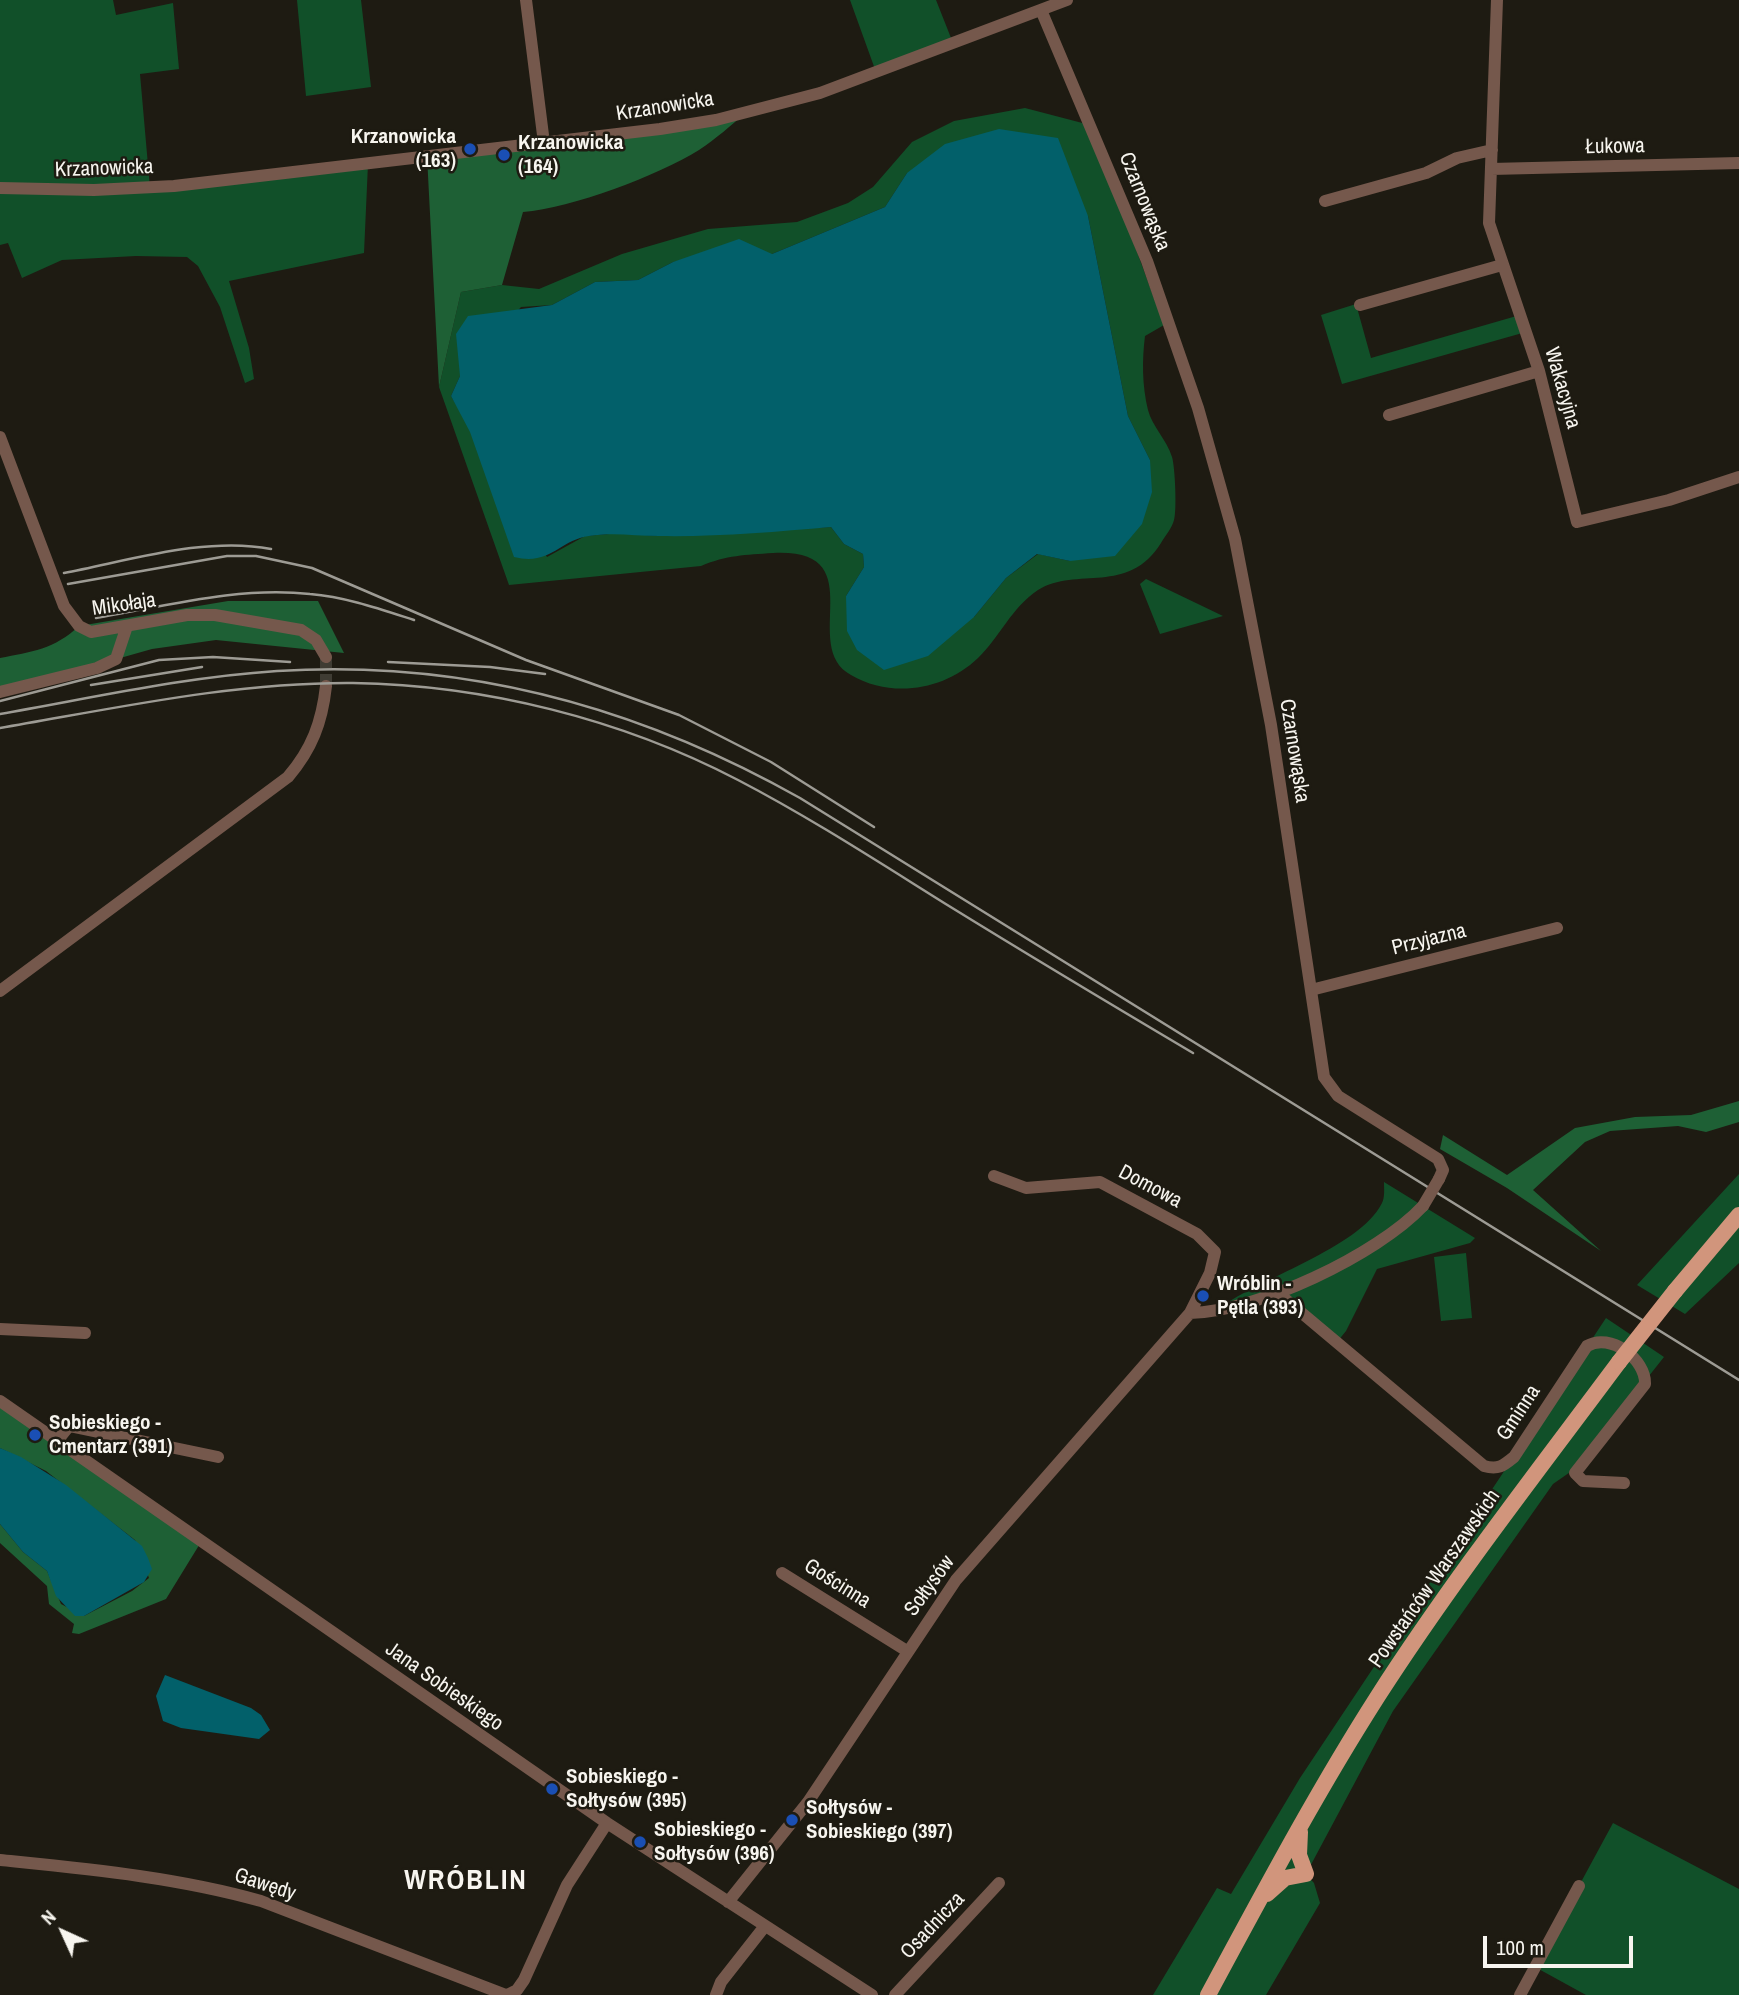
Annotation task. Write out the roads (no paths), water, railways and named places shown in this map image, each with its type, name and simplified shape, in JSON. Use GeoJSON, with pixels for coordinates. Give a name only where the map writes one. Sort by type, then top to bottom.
{"type":"FeatureCollection","features":[{"type":"Feature","properties":{"kind":"main road","name":"Powstańców Warszawskich"},"geometry":{"type":"LineString","coordinates":[[1208,1995],[1301,1825],[1378,1696],[1495,1528],[1619,1362],[1739,1215]]}},
{"type":"Feature","properties":{"kind":"main road"},"geometry":{"type":"LineString","coordinates":[[1256,1906],[1285,1878],[1306,1874],[1297,1841],[1301,1825]]}},
{"type":"Feature","properties":{"kind":"street"},"geometry":{"type":"LineString","coordinates":[[526,0],[544,143]]}},
{"type":"Feature","properties":{"kind":"street","name":"Czarnowąska"},"geometry":{"type":"LineString","coordinates":[[1027,0],[1036,11],[1147,261],[1198,408],[1236,540],[1271,725],[1324,1077],[1331,1090],[1438,1159],[1443,1170],[1423,1206],[1404,1226],[1383,1241],[1278,1293],[1214,1312],[1190,1313]]}},
{"type":"Feature","properties":{"kind":"street","name":"Krzanowicka"},"geometry":{"type":"LineString","coordinates":[[0,188],[66,191],[162,187],[688,125],[777,105],[851,82],[1067,0]]}},
{"type":"Feature","properties":{"kind":"street","name":"Wakacyjna"},"geometry":{"type":"LineString","coordinates":[[1497,0],[1489,223],[1539,371],[1577,522],[1669,500],[1739,477]]}},
{"type":"Feature","properties":{"kind":"street"},"geometry":{"type":"LineString","coordinates":[[1325,201],[1426,173],[1457,158],[1492,150]]}},
{"type":"Feature","properties":{"kind":"street","name":"Łukowa"},"geometry":{"type":"LineString","coordinates":[[1492,169],[1739,163]]}},
{"type":"Feature","properties":{"kind":"street"},"geometry":{"type":"LineString","coordinates":[[1360,305],[1502,265]]}},
{"type":"Feature","properties":{"kind":"street"},"geometry":{"type":"LineString","coordinates":[[1389,415],[1539,371]]}},
{"type":"Feature","properties":{"kind":"street","name":"Mikołaja"},"geometry":{"type":"LineString","coordinates":[[0,437],[68,614],[79,626],[92,632],[187,615],[224,617],[301,630],[316,640],[326,657]]}},
{"type":"Feature","properties":{"kind":"street"},"geometry":{"type":"LineString","coordinates":[[0,692],[97,668],[116,659],[127,626]]}},
{"type":"Feature","properties":{"kind":"street"},"geometry":{"type":"LineString","coordinates":[[0,991],[288,777],[312,744],[323,713],[326,686]]}},
{"type":"Feature","properties":{"kind":"street","name":"Przyjazna"},"geometry":{"type":"LineString","coordinates":[[1311,990],[1557,928]]}},
{"type":"Feature","properties":{"kind":"street","name":"Domowa"},"geometry":{"type":"LineString","coordinates":[[994,1176],[1026,1188],[1100,1182],[1198,1234],[1215,1252],[1210,1273],[1190,1313]]}},
{"type":"Feature","properties":{"kind":"street","name":"Gminna"},"geometry":{"type":"LineString","coordinates":[[1278,1293],[1484,1465],[1493,1469],[1500,1468],[1514,1457],[1587,1346],[1598,1341],[1614,1344],[1639,1362],[1645,1384],[1575,1473],[1580,1479],[1591,1482],[1624,1483]]}},
{"type":"Feature","properties":{"kind":"street","name":"Sołtysów"},"geometry":{"type":"LineString","coordinates":[[728,1902],[808,1802],[956,1580],[1190,1313]]}},
{"type":"Feature","properties":{"kind":"street"},"geometry":{"type":"LineString","coordinates":[[0,1329],[85,1334]]}},
{"type":"Feature","properties":{"kind":"street","name":"Jana Sobieskiego"},"geometry":{"type":"LineString","coordinates":[[0,1401],[607,1823],[872,1995]]}},
{"type":"Feature","properties":{"kind":"street"},"geometry":{"type":"LineString","coordinates":[[57,1441],[69,1426],[218,1457]]}},
{"type":"Feature","properties":{"kind":"street","name":"Gościnna"},"geometry":{"type":"LineString","coordinates":[[782,1573],[907,1651]]}},
{"type":"Feature","properties":{"kind":"street","name":"Gawędy"},"geometry":{"type":"LineString","coordinates":[[0,1860],[120,1872],[261,1901],[507,1995],[517,1990],[524,1980],[567,1885],[607,1823]]}},
{"type":"Feature","properties":{"kind":"street","name":"Osadnicza"},"geometry":{"type":"LineString","coordinates":[[895,1995],[999,1883]]}},
{"type":"Feature","properties":{"kind":"street"},"geometry":{"type":"LineString","coordinates":[[1520,1995],[1578,1886]]}},
{"type":"Feature","properties":{"kind":"street"},"geometry":{"type":"LineString","coordinates":[[716,1995],[721,1982],[765,1926]]}},
{"type":"Feature","properties":{"kind":"water"},"geometry":{"type":"Polygon","coordinates":[[[999,129],[1058,138],[1088,216],[1128,416],[1150,460],[1152,492],[1142,524],[1115,556],[1070,561],[1037,554],[1006,578],[974,617],[928,656],[884,670],[857,650],[847,631],[846,596],[864,567],[863,554],[844,544],[831,527],[702,536],[598,535],[579,538],[537,558],[514,557],[470,432],[451,396],[460,376],[456,334],[468,316],[552,305],[595,282],[638,280],[673,262],[739,239],[772,254],[885,207],[907,173],[945,144],[999,129]]]}},
{"type":"Feature","properties":{"kind":"water"},"geometry":{"type":"Polygon","coordinates":[[[0,1448],[21,1457],[66,1485],[142,1546],[152,1569],[144,1582],[84,1616],[75,1616],[56,1596],[47,1571],[23,1552],[0,1524],[0,1448]]]}},
{"type":"Feature","properties":{"kind":"water"},"geometry":{"type":"Polygon","coordinates":[[[165,1675],[251,1708],[261,1715],[270,1730],[259,1739],[181,1728],[163,1721],[156,1696],[165,1675]]]}},
{"type":"Feature","properties":{"kind":"tunnel"},"geometry":{"type":"LineString","coordinates":[[326,657],[326,686]]}},
{"type":"Feature","properties":{"kind":"railway"},"geometry":{"type":"LineString","coordinates":[[64,573],[194,548],[246,546],[271,549]]}},
{"type":"Feature","properties":{"kind":"railway"},"geometry":{"type":"LineString","coordinates":[[68,584],[227,556],[256,556],[312,568],[526,660],[679,715],[771,762],[874,827]]}},
{"type":"Feature","properties":{"kind":"railway"},"geometry":{"type":"LineString","coordinates":[[96,618],[203,598],[283,592],[337,598],[414,620]]}},
{"type":"Feature","properties":{"kind":"railway"},"geometry":{"type":"LineString","coordinates":[[0,701],[159,660],[213,657],[290,662]]}},
{"type":"Feature","properties":{"kind":"railway"},"geometry":{"type":"LineString","coordinates":[[388,662],[490,667],[545,674]]}},
{"type":"Feature","properties":{"kind":"railway"},"geometry":{"type":"LineString","coordinates":[[91,685],[202,667]]}},
{"type":"Feature","properties":{"kind":"railway"},"geometry":{"type":"LineString","coordinates":[[0,714],[207,678],[277,671],[346,669],[415,673],[482,682],[548,696],[677,738],[800,798],[1739,1380]]}},
{"type":"Feature","properties":{"kind":"railway"},"geometry":{"type":"LineString","coordinates":[[0,728],[176,698],[308,684],[403,685],[452,690],[551,709],[647,739],[738,780],[819,825],[1193,1053]]}},
{"type":"Feature","properties":{"kind":"place","name":"Krzanowicka (163)"},"geometry":{"type":"Point","coordinates":[470,149]}},
{"type":"Feature","properties":{"kind":"place","name":"Krzanowicka (164)"},"geometry":{"type":"Point","coordinates":[504,155]}},
{"type":"Feature","properties":{"kind":"place","name":"Wróblin - Pętla (393)"},"geometry":{"type":"Point","coordinates":[1203,1296]}},
{"type":"Feature","properties":{"kind":"place","name":"Sobieskiego - Cmentarz (391)"},"geometry":{"type":"Point","coordinates":[35,1435]}},
{"type":"Feature","properties":{"kind":"place","name":"Sobieskiego - Sołtysów (395)"},"geometry":{"type":"Point","coordinates":[552,1789]}},
{"type":"Feature","properties":{"kind":"place","name":"Sołtysów - Sobieskiego (397)"},"geometry":{"type":"Point","coordinates":[792,1820]}},
{"type":"Feature","properties":{"kind":"place","name":"Sobieskiego - Sołtysów (396)"},"geometry":{"type":"Point","coordinates":[640,1842]}},
{"type":"Feature","properties":{"kind":"district","name":"WRÓBLIN"},"geometry":{"type":"Point","coordinates":[466,1881]}}]}
